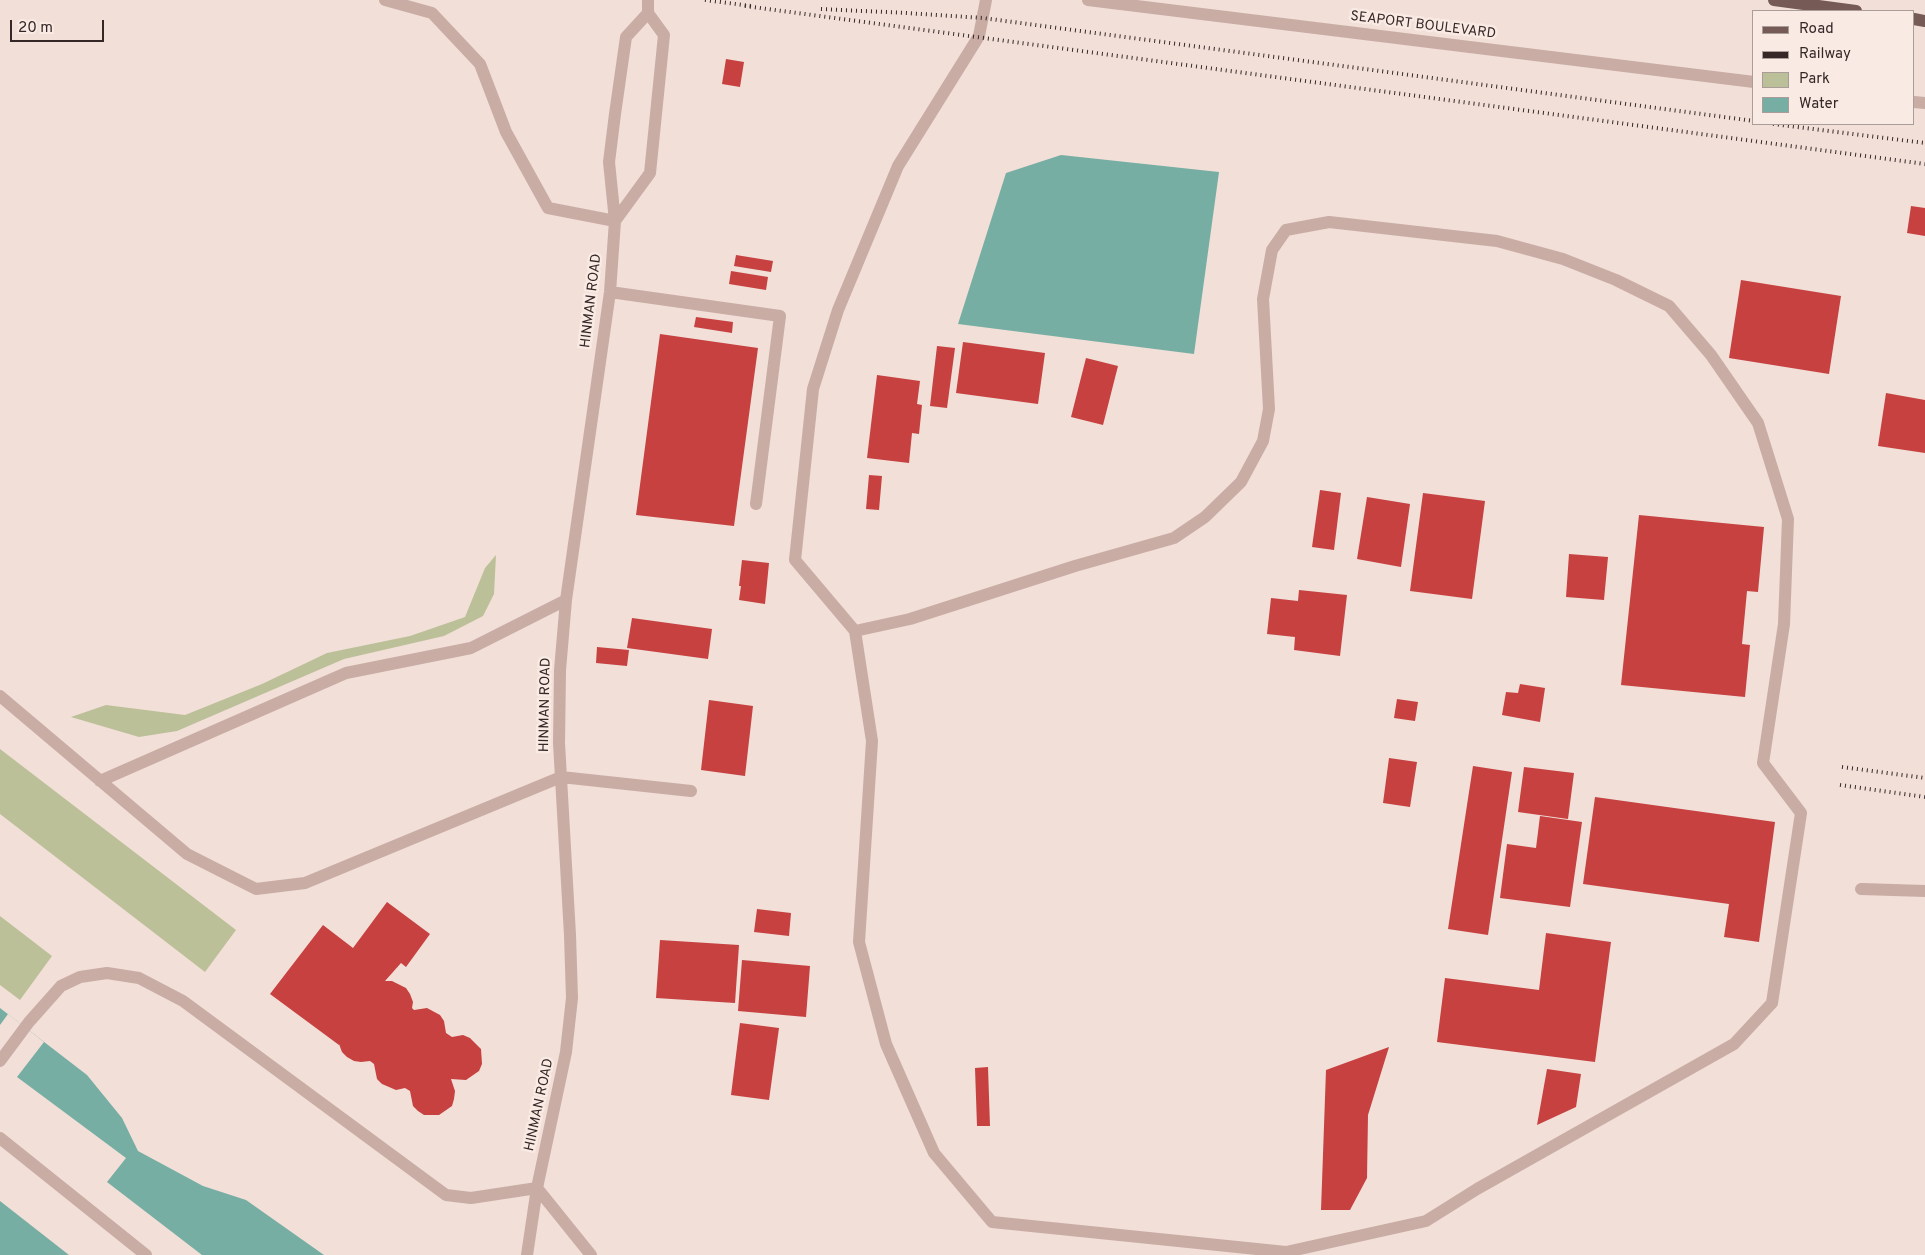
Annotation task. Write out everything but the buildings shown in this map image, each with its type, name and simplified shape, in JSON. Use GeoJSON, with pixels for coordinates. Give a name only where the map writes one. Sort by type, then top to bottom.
{"type":"FeatureCollection","features":[{"type":"Feature","properties":{"kind":"main road"},"geometry":{"type":"LineString","coordinates":[[1774,0],[1849,10]]}},
{"type":"Feature","properties":{"kind":"street"},"geometry":{"type":"LineString","coordinates":[[385,0],[432,13],[480,64],[506,132],[548,208],[616,221],[650,173],[664,35],[648,13],[648,0]]}},
{"type":"Feature","properties":{"kind":"street"},"geometry":{"type":"LineString","coordinates":[[855,631],[910,619],[1075,566],[1174,538],[1205,517],[1242,482],[1263,441],[1269,409],[1263,299],[1272,250],[1286,230],[1329,222],[1497,241],[1563,259],[1616,280],[1669,306],[1710,355],[1758,423],[1788,519],[1784,624],[1762,763],[1801,812],[1772,1003],[1734,1044],[1493,1179],[1426,1221],[1286,1252],[992,1222],[934,1153],[886,1044],[859,942],[872,741],[855,631],[795,560],[813,389],[838,310],[898,166],[979,36],[986,0]]}},
{"type":"Feature","properties":{"kind":"street","name":"SEAPORT BOULEVARD"},"geometry":{"type":"LineString","coordinates":[[1088,0],[1752,82]]}},
{"type":"Feature","properties":{"kind":"street","name":"HINMAN ROAD"},"geometry":{"type":"LineString","coordinates":[[527,1255],[537,1188],[566,1052],[572,998],[559,743],[560,670],[566,600],[610,292],[616,221],[609,162],[626,37],[648,13]]}},
{"type":"Feature","properties":{"kind":"street"},"geometry":{"type":"LineString","coordinates":[[610,292],[780,316],[756,504]]}},
{"type":"Feature","properties":{"kind":"street"},"geometry":{"type":"LineString","coordinates":[[100,781],[346,672],[471,648],[566,600]]}},
{"type":"Feature","properties":{"kind":"street"},"geometry":{"type":"LineString","coordinates":[[0,696],[187,854],[256,889],[305,883],[561,777],[691,791]]}},
{"type":"Feature","properties":{"kind":"street"},"geometry":{"type":"LineString","coordinates":[[1861,889],[1925,891]]}},
{"type":"Feature","properties":{"kind":"street"},"geometry":{"type":"LineString","coordinates":[[0,1062],[29,1022],[61,986],[80,977],[107,972],[139,978],[183,1001],[446,1195],[471,1198],[537,1188],[591,1255]]}},
{"type":"Feature","properties":{"kind":"street"},"geometry":{"type":"LineString","coordinates":[[0,1138],[146,1255]]}},
{"type":"Feature","properties":{"kind":"green space"},"geometry":{"type":"Polygon","coordinates":[[[496,555],[494,594],[483,616],[444,636],[344,659],[177,731],[139,737],[71,717],[106,705],[185,715],[262,684],[327,653],[410,636],[465,617],[485,568],[496,555]]]}},
{"type":"Feature","properties":{"kind":"green space"},"geometry":{"type":"Polygon","coordinates":[[[0,749],[236,930],[205,972],[0,814],[0,749]]]}},
{"type":"Feature","properties":{"kind":"green space"},"geometry":{"type":"Polygon","coordinates":[[[0,916],[52,956],[20,1000],[0,985],[0,916]]]}},
{"type":"Feature","properties":{"kind":"water"},"geometry":{"type":"Polygon","coordinates":[[[1061,155],[1219,172],[1194,354],[958,324],[1006,173],[1061,155]]]}},
{"type":"Feature","properties":{"kind":"water"},"geometry":{"type":"Polygon","coordinates":[[[0,1008],[87,1075],[122,1118],[138,1151],[203,1186],[246,1200],[324,1255],[0,1255],[0,1008]]]}},
{"type":"Feature","properties":{"kind":"pier"},"geometry":{"type":"Polygon","coordinates":[[[8,1014],[44,1042],[17,1077],[126,1158],[107,1182],[202,1255],[69,1255],[0,1201],[0,1025],[8,1014]]]}},
{"type":"Feature","properties":{"kind":"railway"},"geometry":{"type":"LineString","coordinates":[[705,0],[751,6]]}},
{"type":"Feature","properties":{"kind":"railway"},"geometry":{"type":"LineString","coordinates":[[745,6],[1925,164]]}},
{"type":"Feature","properties":{"kind":"railway"},"geometry":{"type":"LineString","coordinates":[[821,9],[983,18],[1752,121]]}},
{"type":"Feature","properties":{"kind":"railway"},"geometry":{"type":"LineString","coordinates":[[1781,125],[1925,143]]}},
{"type":"Feature","properties":{"kind":"railway"},"geometry":{"type":"LineString","coordinates":[[1842,767],[1925,778]]}},
{"type":"Feature","properties":{"kind":"railway"},"geometry":{"type":"LineString","coordinates":[[1840,785],[1925,797]]}}]}
